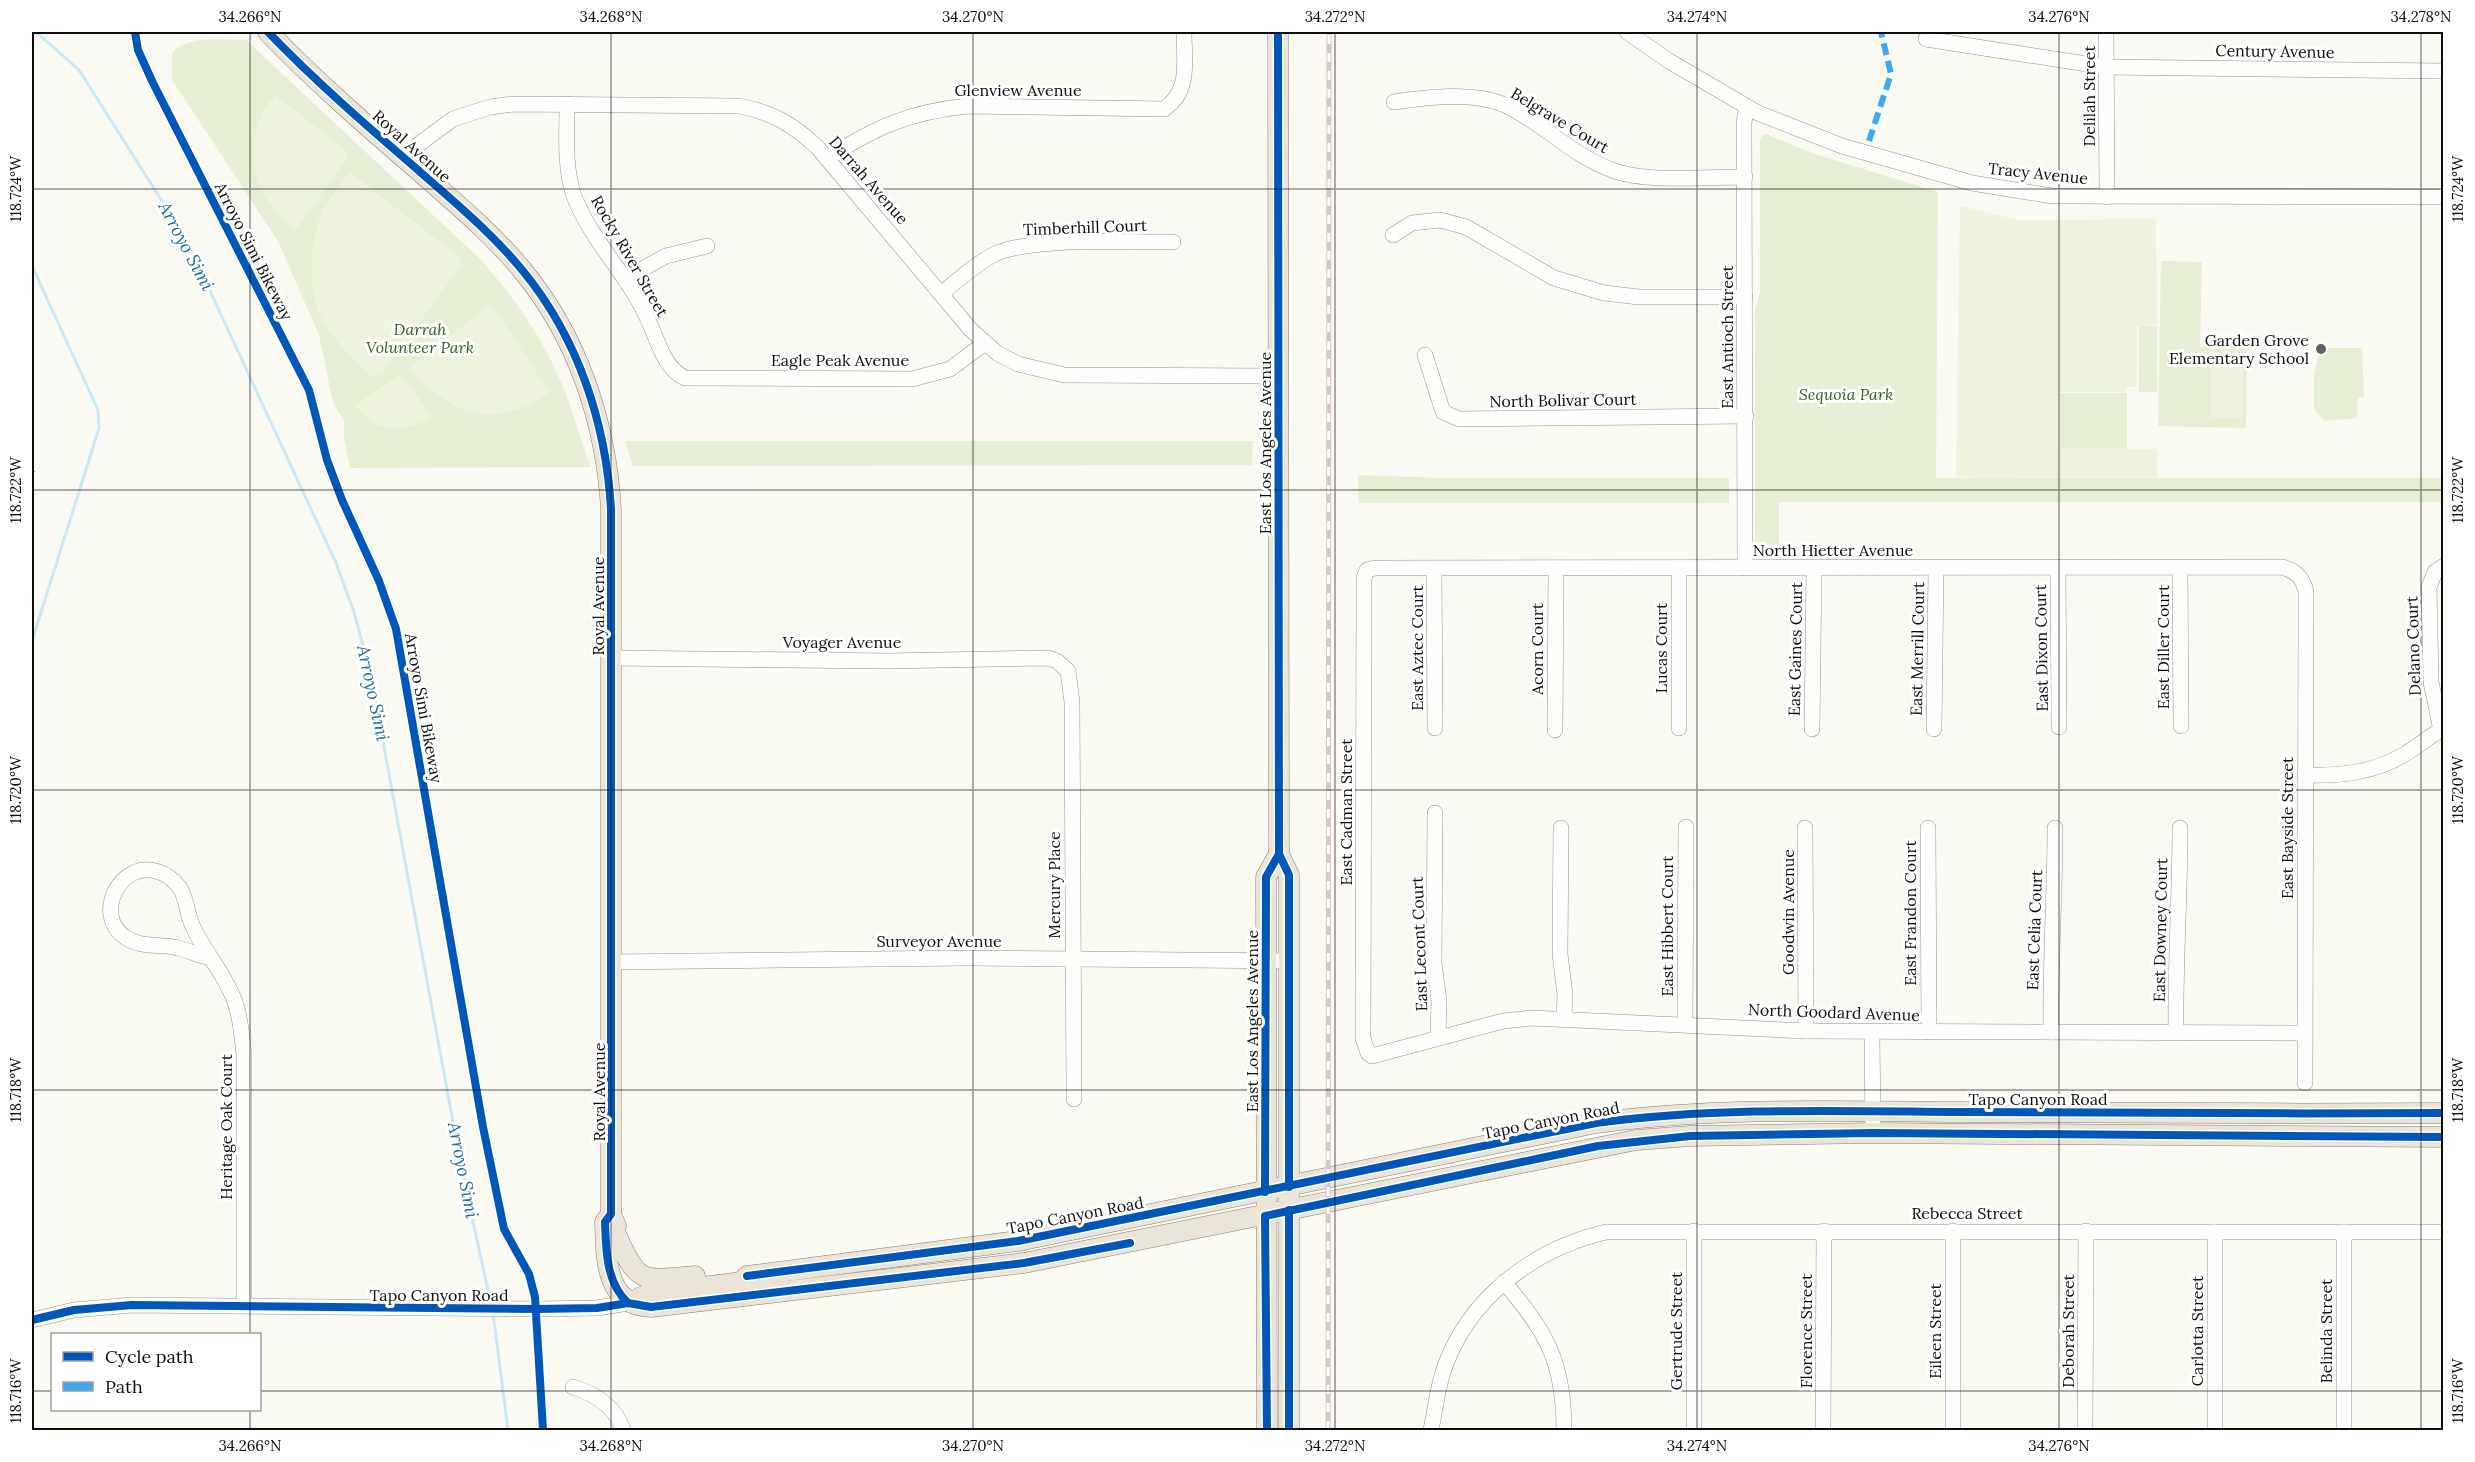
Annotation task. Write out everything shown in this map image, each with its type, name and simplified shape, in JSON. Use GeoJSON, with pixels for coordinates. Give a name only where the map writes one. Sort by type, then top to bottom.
{"type":"FeatureCollection","features":[{"type":"Feature","properties":{"kind":"main road","name":"Royal Avenue"},"geometry":{"type":"LineString","coordinates":[[268,32],[472,218],[523,271],[557,320],[582,373],[602,435],[610,481],[611,1214],[628,1303]]}},
{"type":"Feature","properties":{"kind":"main road","name":"East Los Angeles Avenue"},"geometry":{"type":"LineString","coordinates":[[1278,32],[1279,854],[1288,875],[1289,1431]]}},
{"type":"Feature","properties":{"kind":"main road","name":"East Los Angeles Avenue"},"geometry":{"type":"LineString","coordinates":[[1267,1431],[1266,878],[1279,854]]}},
{"type":"Feature","properties":{"kind":"main road","name":"Tapo Canyon Road"},"geometry":{"type":"LineString","coordinates":[[628,1303],[648,1294],[742,1282],[747,1276],[1017,1241],[1596,1123],[1689,1113],[2444,1113]]}},
{"type":"Feature","properties":{"kind":"main road","name":"Tapo Canyon Road"},"geometry":{"type":"LineString","coordinates":[[628,1303],[651,1307],[1024,1263],[1636,1140],[1690,1136],[1873,1133],[2444,1137]]}},
{"type":"Feature","properties":{"kind":"main road","name":"Royal Avenue"},"geometry":{"type":"LineString","coordinates":[[611,1214],[606,1222],[606,1229],[612,1281],[619,1295],[628,1303]]}},
{"type":"Feature","properties":{"kind":"main road"},"geometry":{"type":"LineString","coordinates":[[617,1236],[629,1264],[646,1278],[741,1272],[747,1276]]}},
{"type":"Feature","properties":{"kind":"street","name":"Glenview Avenue"},"geometry":{"type":"LineString","coordinates":[[828,158],[862,135],[886,124],[910,115],[939,109],[967,106],[1164,109],[1179,97],[1184,84],[1184,32]]}},
{"type":"Feature","properties":{"kind":"street","name":"Tracy Avenue"},"geometry":{"type":"LineString","coordinates":[[1627,32],[1669,61],[1748,107],[1842,146],[1972,183],[2052,196],[2444,197]]}},
{"type":"Feature","properties":{"kind":"street","name":"Delilah Street"},"geometry":{"type":"LineString","coordinates":[[2106,32],[2107,197]]}},
{"type":"Feature","properties":{"kind":"street","name":"Century Avenue"},"geometry":{"type":"LineString","coordinates":[[1926,39],[2106,67],[2444,71]]}},
{"type":"Feature","properties":{"kind":"street","name":"Belgrave Court"},"geometry":{"type":"LineString","coordinates":[[1394,102],[1476,98],[1505,105],[1579,154],[1614,171],[1640,176],[1745,177]]}},
{"type":"Feature","properties":{"kind":"street","name":"Darrah Avenue"},"geometry":{"type":"LineString","coordinates":[[405,159],[419,144],[444,126],[471,112],[513,104],[739,106],[762,110],[802,132],[828,158],[941,294],[985,343],[1018,364],[1064,375],[1278,376]]}},
{"type":"Feature","properties":{"kind":"street","name":"Rocky River Street"},"geometry":{"type":"LineString","coordinates":[[567,104],[567,165],[574,195],[585,218],[626,278],[647,317],[668,366],[685,378]]}},
{"type":"Feature","properties":{"kind":"street","name":"East Antioch Street"},"geometry":{"type":"LineString","coordinates":[[1745,568],[1744,122],[1748,107]]}},
{"type":"Feature","properties":{"kind":"street"},"geometry":{"type":"LineString","coordinates":[[1393,235],[1412,223],[1440,220],[1466,227],[1554,278],[1604,293],[1639,297],[1745,297]]}},
{"type":"Feature","properties":{"kind":"street","name":"Timberhill Court"},"geometry":{"type":"LineString","coordinates":[[941,294],[975,266],[995,254],[1017,247],[1045,244],[1173,242]]}},
{"type":"Feature","properties":{"kind":"street"},"geometry":{"type":"LineString","coordinates":[[626,278],[666,256],[707,246]]}},
{"type":"Feature","properties":{"kind":"street","name":"Eagle Peak Avenue"},"geometry":{"type":"LineString","coordinates":[[685,378],[912,379],[950,369],[985,343]]}},
{"type":"Feature","properties":{"kind":"street","name":"North Bolivar Court"},"geometry":{"type":"LineString","coordinates":[[1425,355],[1443,412],[1459,419],[1746,416]]}},
{"type":"Feature","properties":{"kind":"street","name":"Delano Court"},"geometry":{"type":"LineString","coordinates":[[2442,729],[2431,682],[2429,587],[2435,572],[2444,566]]}},
{"type":"Feature","properties":{"kind":"street","name":"North Hietter Avenue"},"geometry":{"type":"LineString","coordinates":[[1366,570],[1375,568],[2282,567],[2298,575]]}},
{"type":"Feature","properties":{"kind":"street","name":"Acorn Court"},"geometry":{"type":"LineString","coordinates":[[1555,730],[1556,568]]}},
{"type":"Feature","properties":{"kind":"street","name":"Lucas Court"},"geometry":{"type":"LineString","coordinates":[[1679,568],[1679,728]]}},
{"type":"Feature","properties":{"kind":"street","name":"East Gaines Court"},"geometry":{"type":"LineString","coordinates":[[1812,729],[1814,568]]}},
{"type":"Feature","properties":{"kind":"street","name":"East Dixon Court"},"geometry":{"type":"LineString","coordinates":[[2058,568],[2059,727]]}},
{"type":"Feature","properties":{"kind":"street","name":"East Diller Court"},"geometry":{"type":"LineString","coordinates":[[2180,568],[2181,726]]}},
{"type":"Feature","properties":{"kind":"street","name":"East Aztec Court"},"geometry":{"type":"LineString","coordinates":[[1434,569],[1435,728]]}},
{"type":"Feature","properties":{"kind":"street","name":"East Merrill Court"},"geometry":{"type":"LineString","coordinates":[[1934,729],[1936,569]]}},
{"type":"Feature","properties":{"kind":"street","name":"East Cadman Street"},"geometry":{"type":"LineString","coordinates":[[1366,570],[1364,590],[1363,1038],[1368,1053]]}},
{"type":"Feature","properties":{"kind":"street","name":"East Bayside Street"},"geometry":{"type":"LineString","coordinates":[[2298,575],[2306,591],[2305,1083]]}},
{"type":"Feature","properties":{"kind":"street","name":"Voyager Avenue"},"geometry":{"type":"LineString","coordinates":[[612,658],[889,661],[1048,658],[1058,661],[1068,671]]}},
{"type":"Feature","properties":{"kind":"street","name":"Mercury Place"},"geometry":{"type":"LineString","coordinates":[[1068,671],[1072,702],[1074,1099]]}},
{"type":"Feature","properties":{"kind":"street"},"geometry":{"type":"LineString","coordinates":[[2305,775],[2346,774],[2372,769],[2403,756],[2442,729]]}},
{"type":"Feature","properties":{"kind":"street","name":"East Lecont Court"},"geometry":{"type":"LineString","coordinates":[[1435,813],[1434,964],[1439,1000],[1438,1037]]}},
{"type":"Feature","properties":{"kind":"street","name":"East Hibbert Court"},"geometry":{"type":"LineString","coordinates":[[1685,1024],[1686,827]]}},
{"type":"Feature","properties":{"kind":"street"},"geometry":{"type":"LineString","coordinates":[[1561,828],[1560,954],[1565,995],[1564,1018]]}},
{"type":"Feature","properties":{"kind":"street","name":"Goodwin Avenue"},"geometry":{"type":"LineString","coordinates":[[1805,828],[1806,1031]]}},
{"type":"Feature","properties":{"kind":"street","name":"East Frandon Court"},"geometry":{"type":"LineString","coordinates":[[1928,828],[1929,1032]]}},
{"type":"Feature","properties":{"kind":"street","name":"East Celia Court"},"geometry":{"type":"LineString","coordinates":[[2051,1032],[2050,960],[2055,920],[2055,828]]}},
{"type":"Feature","properties":{"kind":"street","name":"East Downey Court"},"geometry":{"type":"LineString","coordinates":[[2176,1032],[2175,960],[2180,920],[2180,828]]}},
{"type":"Feature","properties":{"kind":"street","name":"Heritage Oak Court"},"geometry":{"type":"LineString","coordinates":[[208,957],[169,946],[138,943],[124,937],[116,927],[110,913],[113,895],[121,880],[130,874],[147,870],[157,871],[172,878],[182,890],[192,925],[208,957],[225,978],[235,1002],[243,1045],[244,1305]]}},
{"type":"Feature","properties":{"kind":"street","name":"Surveyor Avenue"},"geometry":{"type":"LineString","coordinates":[[612,962],[1072,959],[1288,961]]}},
{"type":"Feature","properties":{"kind":"street","name":"North Goodard Avenue"},"geometry":{"type":"LineString","coordinates":[[1368,1053],[1378,1056],[1438,1037],[1503,1021],[1564,1018],[1806,1031],[2305,1033]]}},
{"type":"Feature","properties":{"kind":"street"},"geometry":{"type":"LineString","coordinates":[[1872,1032],[1873,1133]]}},
{"type":"Feature","properties":{"kind":"street","name":"Rebecca Street"},"geometry":{"type":"LineString","coordinates":[[1431,1431],[1443,1374],[1452,1349],[1468,1323],[1504,1282],[1540,1258],[1587,1237],[1623,1231],[2444,1232]]}},
{"type":"Feature","properties":{"kind":"street","name":"Gertrude Street"},"geometry":{"type":"LineString","coordinates":[[1694,1231],[1694,1431]]}},
{"type":"Feature","properties":{"kind":"street","name":"Florence Street"},"geometry":{"type":"LineString","coordinates":[[1823,1431],[1824,1231]]}},
{"type":"Feature","properties":{"kind":"street","name":"Eileen Street"},"geometry":{"type":"LineString","coordinates":[[1953,1231],[1953,1431]]}},
{"type":"Feature","properties":{"kind":"street","name":"Deborah Street"},"geometry":{"type":"LineString","coordinates":[[2085,1431],[2086,1231]]}},
{"type":"Feature","properties":{"kind":"street","name":"Carlotta Street"},"geometry":{"type":"LineString","coordinates":[[2215,1232],[2215,1431]]}},
{"type":"Feature","properties":{"kind":"street","name":"Belinda Street"},"geometry":{"type":"LineString","coordinates":[[2344,1232],[2344,1431]]}},
{"type":"Feature","properties":{"kind":"street"},"geometry":{"type":"LineString","coordinates":[[1504,1282],[1529,1312],[1552,1351],[1560,1375],[1564,1431]]}},
{"type":"Feature","properties":{"kind":"street","name":"Tapo Canyon Road"},"geometry":{"type":"LineString","coordinates":[[32,1320],[98,1307],[244,1305],[527,1309],[597,1308],[628,1303]]}},
{"type":"Feature","properties":{"kind":"street"},"geometry":{"type":"LineString","coordinates":[[573,1387],[586,1391],[604,1402],[623,1431]]}},
{"type":"Feature","properties":{"kind":"green space","name":"Darrah Volunteer Park"},"geometry":{"type":"Polygon","coordinates":[[[246,40],[478,257],[502,285],[544,346],[569,401],[591,467],[350,468],[344,438],[344,420],[333,403],[319,335],[278,241],[172,80],[172,53],[179,47],[196,41],[246,40]]]}},
{"type":"Feature","properties":{"kind":"green space"},"geometry":{"type":"Polygon","coordinates":[[[275,95],[346,150],[348,157],[296,230],[273,208],[264,195],[254,166],[255,135],[263,112],[275,95]]]}},
{"type":"Feature","properties":{"kind":"green space","name":"Sequoia Park"},"geometry":{"type":"Polygon","coordinates":[[[1766,134],[1815,154],[1938,192],[1936,478],[2443,478],[2443,502],[1779,502],[1779,552],[1768,552],[1755,544],[1755,310],[1760,292],[1760,140],[1762,135],[1766,134]]]}},
{"type":"Feature","properties":{"kind":"green space"},"geometry":{"type":"Polygon","coordinates":[[[349,172],[459,256],[461,266],[382,373],[370,376],[330,332],[320,315],[313,290],[312,261],[316,231],[328,203],[349,172]]]}},
{"type":"Feature","properties":{"kind":"green space"},"geometry":{"type":"Polygon","coordinates":[[[1960,206],[2019,220],[2156,219],[2157,325],[2137,326],[2136,387],[2126,387],[2126,392],[2059,392],[2059,448],[2157,449],[2157,477],[1981,478],[1956,476],[1960,206]]]}},
{"type":"Feature","properties":{"kind":"green space"},"geometry":{"type":"Polygon","coordinates":[[[2161,261],[2202,262],[2200,347],[2247,348],[2246,428],[2158,426],[2161,261]]]}},
{"type":"Feature","properties":{"kind":"green space"},"geometry":{"type":"Polygon","coordinates":[[[488,306],[494,308],[550,393],[529,405],[492,414],[458,407],[441,397],[409,368],[488,306]]]}},
{"type":"Feature","properties":{"kind":"green space"},"geometry":{"type":"Polygon","coordinates":[[[2139,326],[2157,326],[2157,392],[2139,392],[2139,326]]]}},
{"type":"Feature","properties":{"kind":"green space"},"geometry":{"type":"Polygon","coordinates":[[[2320,348],[2362,348],[2364,397],[2358,398],[2357,418],[2324,421],[2314,409],[2314,375],[2320,348]]]}},
{"type":"Feature","properties":{"kind":"green space"},"geometry":{"type":"Polygon","coordinates":[[[2243,355],[2243,417],[2211,418],[2211,356],[2243,355]]]}},
{"type":"Feature","properties":{"kind":"green space"},"geometry":{"type":"Polygon","coordinates":[[[400,374],[433,417],[401,428],[381,426],[372,422],[355,405],[400,374]]]}},
{"type":"Feature","properties":{"kind":"green space"},"geometry":{"type":"Polygon","coordinates":[[[2060,393],[2127,393],[2127,450],[2060,449],[2060,393]]]}},
{"type":"Feature","properties":{"kind":"green space"},"geometry":{"type":"Polygon","coordinates":[[[625,441],[1253,441],[1252,465],[633,466],[625,441]]]}},
{"type":"Feature","properties":{"kind":"green space"},"geometry":{"type":"Polygon","coordinates":[[[1358,475],[1441,478],[1729,478],[1729,503],[1358,503],[1358,475]]]}},
{"type":"Feature","properties":{"kind":"waterway","name":"Arroyo Simi"},"geometry":{"type":"LineString","coordinates":[[36,32],[79,70],[186,239],[336,563],[354,612],[370,671],[462,1171],[491,1304]]}},
{"type":"Feature","properties":{"kind":"waterway"},"geometry":{"type":"LineString","coordinates":[[32,266],[98,410],[99,428],[32,641]]}},
{"type":"Feature","properties":{"kind":"waterway","name":"Arroyo Simi"},"geometry":{"type":"LineString","coordinates":[[493,1313],[508,1430]]}},
{"type":"Feature","properties":{"kind":"railway"},"geometry":{"type":"LineString","coordinates":[[1328,1430],[1329,32]]}},
{"type":"Feature","properties":{"kind":"marked path"},"geometry":{"type":"LineString","coordinates":[[1869,141],[1891,74],[1881,32]]}},
{"type":"Feature","properties":{"kind":"cycle path","name":"Arroyo Simi Bikeway"},"geometry":{"type":"LineString","coordinates":[[135,32],[138,50],[153,83],[309,390],[327,460],[342,500],[379,581],[396,629],[483,1127],[504,1229],[529,1274],[535,1297],[543,1430]]}},
{"type":"Feature","properties":{"kind":"cycle path"},"geometry":{"type":"LineString","coordinates":[[268,32],[342,103],[472,218],[523,271],[559,324],[574,353],[595,414],[603,445],[611,509],[611,1214],[605,1222],[605,1233],[611,1276],[615,1286],[628,1303]]}},
{"type":"Feature","properties":{"kind":"cycle path"},"geometry":{"type":"LineString","coordinates":[[1278,32],[1279,854],[1289,875],[1289,1187]]}},
{"type":"Feature","properties":{"kind":"cycle path"},"geometry":{"type":"LineString","coordinates":[[1265,1192],[1266,877],[1279,854]]}},
{"type":"Feature","properties":{"kind":"cycle path"},"geometry":{"type":"LineString","coordinates":[[747,1276],[1018,1241],[1596,1123],[1641,1118],[1732,1112],[1822,1111],[2444,1113]]}},
{"type":"Feature","properties":{"kind":"cycle path"},"geometry":{"type":"LineString","coordinates":[[1267,1430],[1265,1216],[1598,1146],[1690,1136],[1873,1133],[2444,1137]]}},
{"type":"Feature","properties":{"kind":"cycle path"},"geometry":{"type":"LineString","coordinates":[[1289,1210],[1289,1430]]}},
{"type":"Feature","properties":{"kind":"cycle path"},"geometry":{"type":"LineString","coordinates":[[32,1320],[74,1310],[132,1305],[537,1309],[597,1308],[628,1303],[651,1307],[1024,1263],[1130,1243]]}},
{"type":"Feature","properties":{"kind":"place","name":"Garden Grove Elementary School"},"geometry":{"type":"Point","coordinates":[2321,349]}}]}
